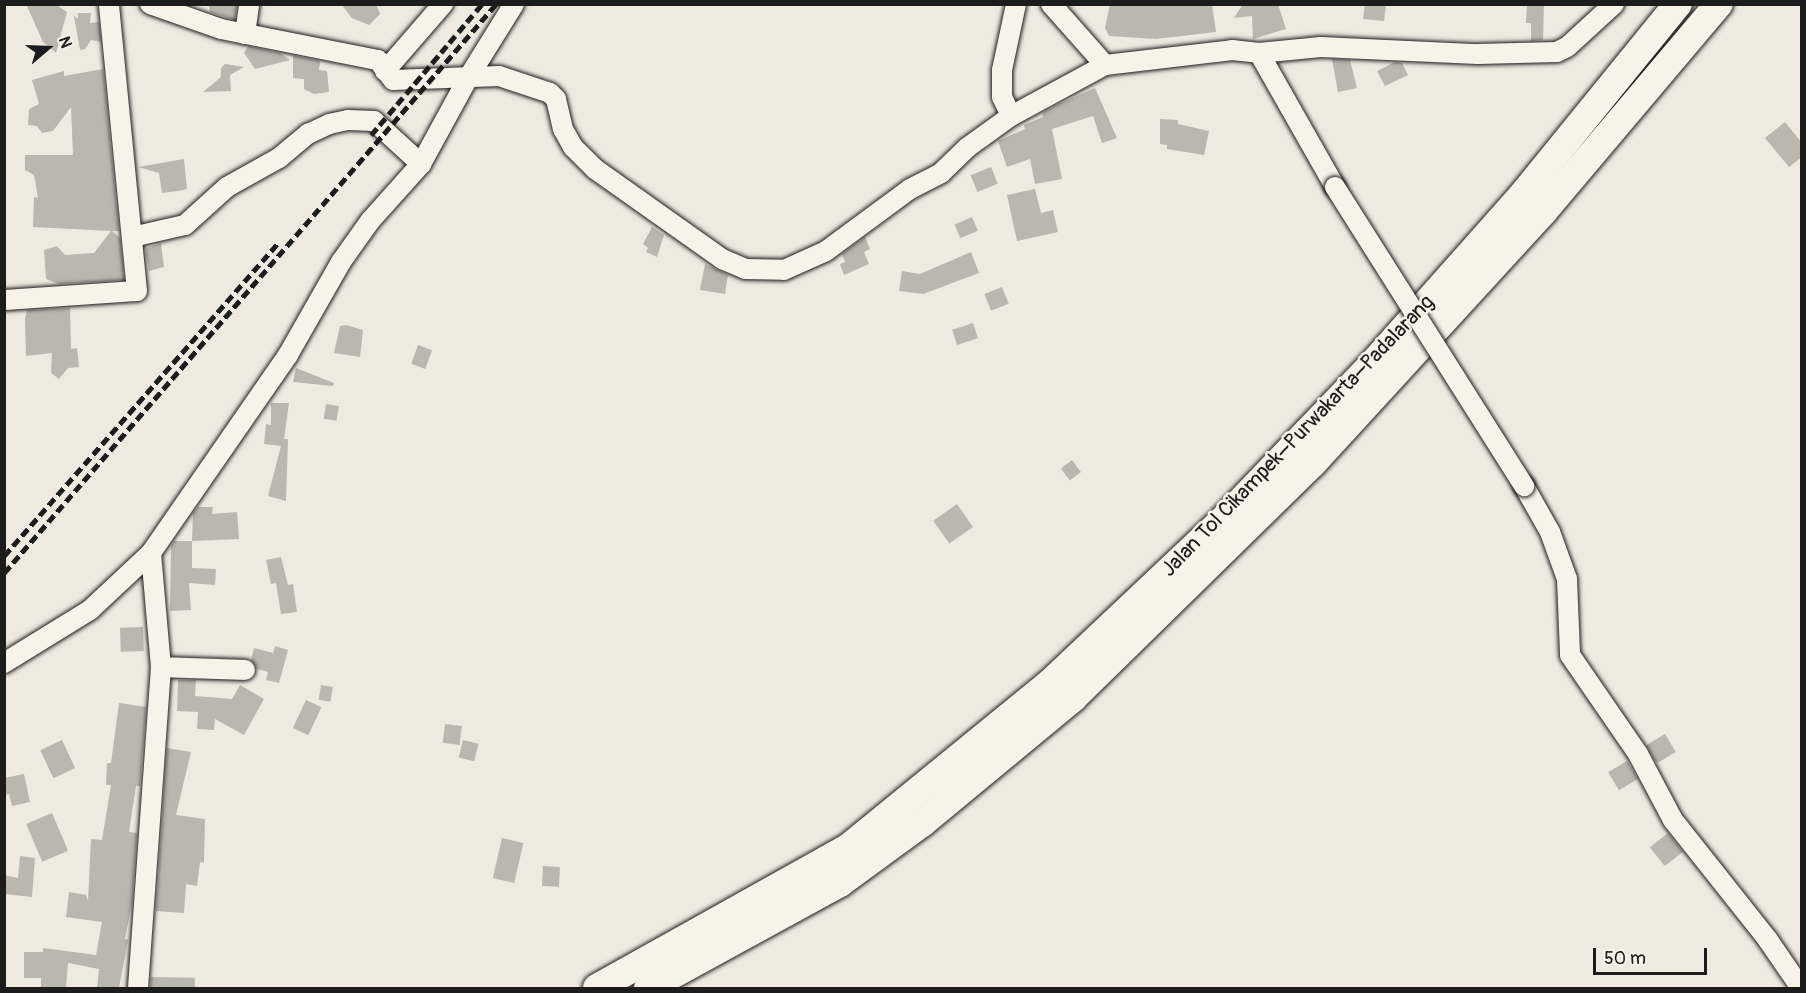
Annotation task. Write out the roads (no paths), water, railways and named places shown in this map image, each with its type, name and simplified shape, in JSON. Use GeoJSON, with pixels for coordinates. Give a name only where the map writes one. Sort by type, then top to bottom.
{"type":"FeatureCollection","features":[{"type":"Feature","properties":{"kind":"highway","name":"Jalan Tol Cikampek–Purwakarta–Padalarang"},"geometry":{"type":"LineString","coordinates":[[648,988],[840,883],[922,823],[1072,698],[1313,463],[1543,212],[1719,4]]}},
{"type":"Feature","properties":{"kind":"highway","name":"Jalan Tol Cikampek–Purwakarta–Padalarang"},"geometry":{"type":"LineString","coordinates":[[597,988],[849,847],[1049,684],[1218,525],[1376,360],[1525,192],[1673,9]]}},
{"type":"Feature","properties":{"kind":"street"},"geometry":{"type":"LineString","coordinates":[[4,300],[137,291],[109,4]]}},
{"type":"Feature","properties":{"kind":"street"},"geometry":{"type":"LineString","coordinates":[[150,4],[245,34],[350,52],[378,60],[393,80],[499,76],[550,93],[556,99],[563,129],[573,147],[595,169],[722,259],[745,269],[784,270],[826,251],[910,189],[941,172],[968,147],[1011,116],[1105,65],[1232,50],[1259,53],[1321,47],[1478,54],[1557,52],[1568,47],[1614,4]]}},
{"type":"Feature","properties":{"kind":"street"},"geometry":{"type":"LineString","coordinates":[[245,34],[249,4]]}},
{"type":"Feature","properties":{"kind":"street"},"geometry":{"type":"LineString","coordinates":[[385,71],[443,4]]}},
{"type":"Feature","properties":{"kind":"street"},"geometry":{"type":"LineString","coordinates":[[4,663],[90,610],[151,553],[288,355],[341,262],[370,221],[421,164],[468,78],[514,4]]}},
{"type":"Feature","properties":{"kind":"street"},"geometry":{"type":"LineString","coordinates":[[1011,116],[1002,97],[1002,70],[1016,4]]}},
{"type":"Feature","properties":{"kind":"street"},"geometry":{"type":"LineString","coordinates":[[1051,4],[1105,65]]}},
{"type":"Feature","properties":{"kind":"street"},"geometry":{"type":"LineString","coordinates":[[1259,53],[1335,187],[1524,486],[1550,532],[1567,579],[1570,655],[1638,754],[1673,820],[1768,940],[1801,988]]}},
{"type":"Feature","properties":{"kind":"street"},"geometry":{"type":"LineString","coordinates":[[132,237],[185,225],[227,187],[279,158],[308,134],[329,124],[348,120],[374,121],[421,164]]}},
{"type":"Feature","properties":{"kind":"street"},"geometry":{"type":"LineString","coordinates":[[138,988],[161,667],[151,553]]}},
{"type":"Feature","properties":{"kind":"street"},"geometry":{"type":"LineString","coordinates":[[161,667],[245,670]]}},
{"type":"Feature","properties":{"kind":"railway"},"geometry":{"type":"LineString","coordinates":[[371,135],[482,4]]}},
{"type":"Feature","properties":{"kind":"railway"},"geometry":{"type":"LineString","coordinates":[[4,573],[496,4]]}},
{"type":"Feature","properties":{"kind":"railway"},"geometry":{"type":"LineString","coordinates":[[4,556],[277,244]]}}]}
